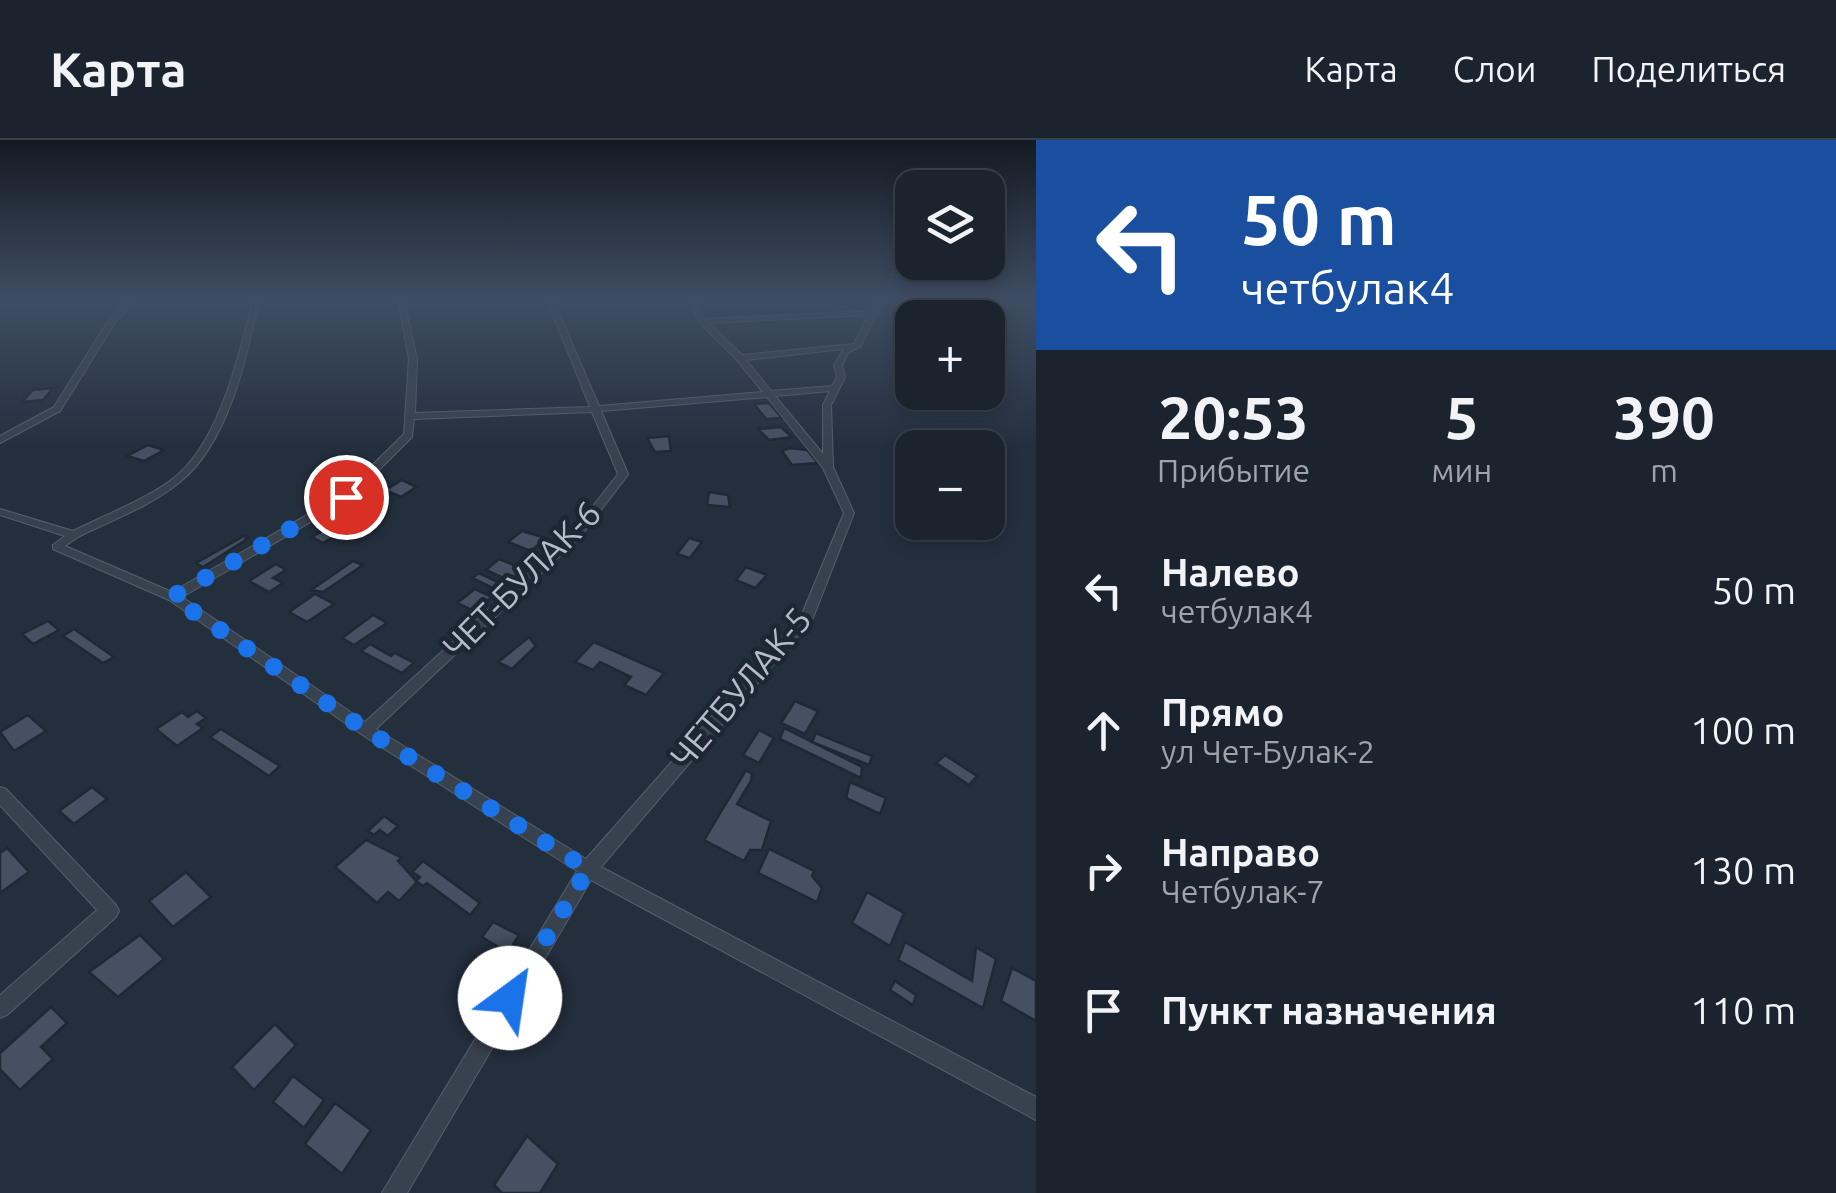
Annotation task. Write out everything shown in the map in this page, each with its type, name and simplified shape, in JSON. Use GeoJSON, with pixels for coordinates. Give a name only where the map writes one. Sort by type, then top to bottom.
{"type":"FeatureCollection","features":[{"type":"Feature","properties":{"kind":"street"},"geometry":{"type":"LineString","coordinates":[[0,440],[57,409],[95,349]]}},
{"type":"Feature","properties":{"kind":"street"},"geometry":{"type":"LineString","coordinates":[[245,349],[241,370],[218,420],[182,476],[74,534],[58,547],[172,597],[366,730],[588,869],[1036,1109]]}},
{"type":"Feature","properties":{"kind":"street"},"geometry":{"type":"LineString","coordinates":[[172,597],[346,497],[409,435],[411,349]]}},
{"type":"Feature","properties":{"kind":"street","name":"ЧЕТ-БУЛАК-6"},"geometry":{"type":"LineString","coordinates":[[366,730],[576,534],[623,474],[571,349]]}},
{"type":"Feature","properties":{"kind":"street","name":"ЧЕТБУЛАК-5"},"geometry":{"type":"LineString","coordinates":[[394,1193],[588,869],[808,614],[849,512],[828,466],[764,394],[731,349]]}},
{"type":"Feature","properties":{"kind":"street"},"geometry":{"type":"LineString","coordinates":[[740,358],[826,349]]}},
{"type":"Feature","properties":{"kind":"street"},"geometry":{"type":"LineString","coordinates":[[828,466],[827,404],[841,377],[838,365],[851,349]]}},
{"type":"Feature","properties":{"kind":"street"},"geometry":{"type":"LineString","coordinates":[[410,416],[598,410],[834,388]]}},
{"type":"Feature","properties":{"kind":"street"},"geometry":{"type":"LineString","coordinates":[[0,512],[74,534]]}},
{"type":"Feature","properties":{"kind":"street"},"geometry":{"type":"LineString","coordinates":[[0,794],[110,910],[0,1008]]}},
{"type":"Feature","properties":{"kind":"building"},"geometry":{"type":"Polygon","coordinates":[[[53,388],[43,400],[22,402],[33,390],[53,388]]]}},
{"type":"Feature","properties":{"kind":"building"},"geometry":{"type":"Polygon","coordinates":[[[769,403],[782,418],[766,419],[754,404],[769,403]]]}},
{"type":"Feature","properties":{"kind":"building"},"geometry":{"type":"Polygon","coordinates":[[[781,427],[792,437],[769,440],[758,429],[781,427]]]}},
{"type":"Feature","properties":{"kind":"building"},"geometry":{"type":"Polygon","coordinates":[[[669,436],[671,451],[655,452],[647,438],[669,436]]]}},
{"type":"Feature","properties":{"kind":"building"},"geometry":{"type":"Polygon","coordinates":[[[148,445],[164,450],[144,461],[127,456],[148,445]]]}},
{"type":"Feature","properties":{"kind":"building"},"geometry":{"type":"Polygon","coordinates":[[[807,450],[818,463],[792,465],[782,451],[807,450]]]}},
{"type":"Feature","properties":{"kind":"building"},"geometry":{"type":"Polygon","coordinates":[[[402,480],[416,487],[401,497],[385,490],[402,480]]]}},
{"type":"Feature","properties":{"kind":"building"},"geometry":{"type":"Polygon","coordinates":[[[709,492],[728,495],[730,507],[707,505],[709,492]]]}},
{"type":"Feature","properties":{"kind":"building"},"geometry":{"type":"Polygon","coordinates":[[[336,523],[347,529],[323,543],[312,537],[336,523]]]}},
{"type":"Feature","properties":{"kind":"building"},"geometry":{"type":"Polygon","coordinates":[[[522,531],[546,538],[531,551],[508,542],[522,531]]]}},
{"type":"Feature","properties":{"kind":"building"},"geometry":{"type":"Polygon","coordinates":[[[248,537],[203,567],[196,563],[248,537]]]}},
{"type":"Feature","properties":{"kind":"building"},"geometry":{"type":"Polygon","coordinates":[[[689,538],[702,542],[690,558],[677,554],[689,538]]]}},
{"type":"Feature","properties":{"kind":"building"},"geometry":{"type":"Polygon","coordinates":[[[499,559],[526,570],[512,582],[486,570],[499,559]]]}},
{"type":"Feature","properties":{"kind":"building"},"geometry":{"type":"Polygon","coordinates":[[[353,561],[363,565],[323,592],[311,590],[353,561]]]}},
{"type":"Feature","properties":{"kind":"building"},"geometry":{"type":"Polygon","coordinates":[[[276,564],[286,570],[273,578],[283,583],[269,592],[249,581],[276,564]]]}},
{"type":"Feature","properties":{"kind":"building"},"geometry":{"type":"Polygon","coordinates":[[[746,567],[767,575],[755,588],[736,580],[746,567]]]}},
{"type":"Feature","properties":{"kind":"building"},"geometry":{"type":"Polygon","coordinates":[[[479,573],[506,586],[499,591],[472,578],[479,573]]]}},
{"type":"Feature","properties":{"kind":"building"},"geometry":{"type":"Polygon","coordinates":[[[475,589],[492,597],[474,611],[457,603],[475,589]]]}},
{"type":"Feature","properties":{"kind":"building"},"geometry":{"type":"Polygon","coordinates":[[[315,594],[334,604],[307,622],[289,612],[315,594]]]}},
{"type":"Feature","properties":{"kind":"building"},"geometry":{"type":"Polygon","coordinates":[[[373,615],[387,623],[354,645],[342,638],[373,615]]]}},
{"type":"Feature","properties":{"kind":"building"},"geometry":{"type":"Polygon","coordinates":[[[48,621],[59,630],[33,644],[22,634],[48,621]]]}},
{"type":"Feature","properties":{"kind":"building"},"geometry":{"type":"Polygon","coordinates":[[[74,629],[114,657],[103,663],[63,636],[74,629]]]}},
{"type":"Feature","properties":{"kind":"building"},"geometry":{"type":"Polygon","coordinates":[[[529,637],[536,646],[512,669],[498,662],[529,637]]]}},
{"type":"Feature","properties":{"kind":"building"},"geometry":{"type":"Polygon","coordinates":[[[594,642],[664,673],[646,695],[624,685],[631,677],[600,662],[593,670],[575,662],[594,642]]]}},
{"type":"Feature","properties":{"kind":"building"},"geometry":{"type":"Polygon","coordinates":[[[370,644],[414,663],[402,673],[361,651],[370,644]]]}},
{"type":"Feature","properties":{"kind":"building"},"geometry":{"type":"Polygon","coordinates":[[[795,701],[818,711],[805,734],[781,723],[795,701]]]}},
{"type":"Feature","properties":{"kind":"building"},"geometry":{"type":"Polygon","coordinates":[[[197,711],[206,718],[197,724],[203,728],[177,746],[156,729],[182,712],[188,717],[197,711]]]}},
{"type":"Feature","properties":{"kind":"building"},"geometry":{"type":"Polygon","coordinates":[[[28,715],[46,731],[14,751],[0,732],[28,715]]]}},
{"type":"Feature","properties":{"kind":"building"},"geometry":{"type":"Polygon","coordinates":[[[784,728],[862,767],[861,778],[780,739],[784,728]]]}},
{"type":"Feature","properties":{"kind":"building"},"geometry":{"type":"Polygon","coordinates":[[[221,729],[280,766],[269,776],[210,737],[221,729]]]}},
{"type":"Feature","properties":{"kind":"building"},"geometry":{"type":"Polygon","coordinates":[[[759,730],[774,738],[759,763],[743,755],[759,730]]]}},
{"type":"Feature","properties":{"kind":"building"},"geometry":{"type":"Polygon","coordinates":[[[816,733],[872,756],[869,765],[812,742],[816,733]]]}},
{"type":"Feature","properties":{"kind":"building"},"geometry":{"type":"Polygon","coordinates":[[[945,755],[977,776],[969,785],[936,763],[945,755]]]}},
{"type":"Feature","properties":{"kind":"building"},"geometry":{"type":"Polygon","coordinates":[[[746,770],[752,774],[751,781],[737,804],[771,821],[762,850],[750,850],[744,861],[704,840],[746,770]]]}},
{"type":"Feature","properties":{"kind":"building"},"geometry":{"type":"Polygon","coordinates":[[[850,782],[886,798],[880,814],[846,798],[850,782]]]}},
{"type":"Feature","properties":{"kind":"building"},"geometry":{"type":"Polygon","coordinates":[[[92,787],[107,799],[74,824],[59,811],[92,787]]]}},
{"type":"Feature","properties":{"kind":"building"},"geometry":{"type":"Polygon","coordinates":[[[384,816],[398,826],[388,836],[380,830],[374,835],[368,831],[384,816]]]}},
{"type":"Feature","properties":{"kind":"building"},"geometry":{"type":"Polygon","coordinates":[[[366,840],[402,858],[398,861],[417,882],[399,901],[388,892],[377,903],[335,867],[366,840]]]}},
{"type":"Feature","properties":{"kind":"building"},"geometry":{"type":"Polygon","coordinates":[[[7,848],[29,872],[0,893],[0,853],[7,848]]]}},
{"type":"Feature","properties":{"kind":"building"},"geometry":{"type":"Polygon","coordinates":[[[769,849],[814,871],[812,876],[822,888],[817,902],[758,873],[769,849]]]}},
{"type":"Feature","properties":{"kind":"building"},"geometry":{"type":"Polygon","coordinates":[[[423,861],[480,903],[470,915],[427,883],[423,886],[416,881],[420,877],[412,872],[423,861]]]}},
{"type":"Feature","properties":{"kind":"building"},"geometry":{"type":"Polygon","coordinates":[[[186,872],[211,897],[173,927],[149,901],[186,872]]]}},
{"type":"Feature","properties":{"kind":"building"},"geometry":{"type":"Polygon","coordinates":[[[867,892],[904,913],[890,946],[852,923],[867,892]]]}},
{"type":"Feature","properties":{"kind":"building"},"geometry":{"type":"Polygon","coordinates":[[[493,922],[519,935],[508,953],[482,937],[493,922]]]}},
{"type":"Feature","properties":{"kind":"building"},"geometry":{"type":"Polygon","coordinates":[[[140,935],[164,959],[118,997],[89,972],[140,935]]]}},
{"type":"Feature","properties":{"kind":"building"},"geometry":{"type":"Polygon","coordinates":[[[905,942],[972,981],[976,947],[996,959],[983,1008],[898,960],[905,942]]]}},
{"type":"Feature","properties":{"kind":"building"},"geometry":{"type":"Polygon","coordinates":[[[1012,968],[1036,981],[1036,1021],[1001,1001],[1012,968]]]}},
{"type":"Feature","properties":{"kind":"building"},"geometry":{"type":"Polygon","coordinates":[[[895,981],[916,995],[913,1005],[890,990],[895,981]]]}},
{"type":"Feature","properties":{"kind":"building"},"geometry":{"type":"Polygon","coordinates":[[[51,1007],[67,1023],[41,1047],[53,1059],[20,1090],[0,1069],[0,1053],[51,1007]]]}},
{"type":"Feature","properties":{"kind":"building"},"geometry":{"type":"Polygon","coordinates":[[[275,1024],[296,1045],[254,1090],[232,1067],[275,1024]]]}},
{"type":"Feature","properties":{"kind":"building"},"geometry":{"type":"Polygon","coordinates":[[[293,1076],[324,1100],[304,1128],[273,1102],[293,1076]]]}},
{"type":"Feature","properties":{"kind":"building"},"geometry":{"type":"Polygon","coordinates":[[[335,1103],[371,1130],[342,1174],[305,1144],[335,1103]]]}},
{"type":"Feature","properties":{"kind":"building"},"geometry":{"type":"Polygon","coordinates":[[[527,1136],[558,1164],[540,1193],[502,1193],[494,1185],[527,1136]]]}},
{"type":"Feature","properties":{"kind":"route"},"geometry":{"type":"LineString","coordinates":[[346,497],[172,597],[366,730],[588,869],[510,998]]}}]}
